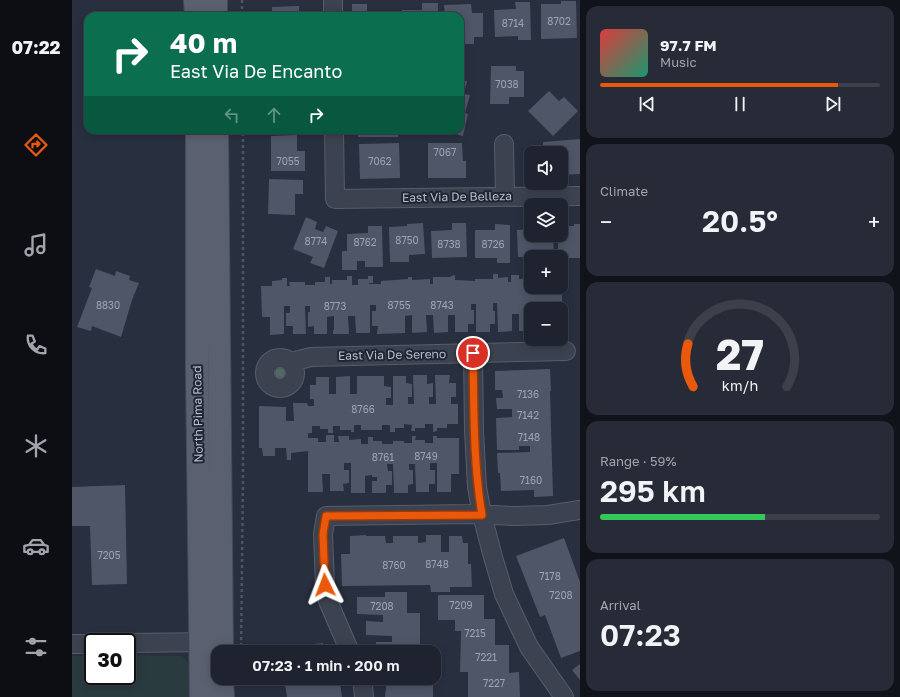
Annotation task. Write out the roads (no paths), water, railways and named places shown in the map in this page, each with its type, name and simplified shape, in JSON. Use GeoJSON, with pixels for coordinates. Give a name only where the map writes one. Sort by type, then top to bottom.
{"type":"FeatureCollection","features":[{"type":"Feature","properties":{"kind":"main road"},"geometry":{"type":"LineString","coordinates":[[195,0],[196,12]]}},
{"type":"Feature","properties":{"kind":"main road"},"geometry":{"type":"LineString","coordinates":[[216,0],[216,12]]}},
{"type":"Feature","properties":{"kind":"main road","name":"North Pima Road"},"geometry":{"type":"LineString","coordinates":[[196,134],[201,697]]}},
{"type":"Feature","properties":{"kind":"main road"},"geometry":{"type":"LineString","coordinates":[[209,134],[210,232],[218,254]]}},
{"type":"Feature","properties":{"kind":"main road","name":"North Pima Road"},"geometry":{"type":"LineString","coordinates":[[217,134],[222,645]]}},
{"type":"Feature","properties":{"kind":"main road"},"geometry":{"type":"LineString","coordinates":[[222,685],[223,697]]}},
{"type":"Feature","properties":{"kind":"street"},"geometry":{"type":"LineString","coordinates":[[333,0],[333,12]]}},
{"type":"Feature","properties":{"kind":"street","name":"East Via De Belleza"},"geometry":{"type":"LineString","coordinates":[[334,134],[335,199],[580,196]]}},
{"type":"Feature","properties":{"kind":"street"},"geometry":{"type":"LineString","coordinates":[[504,144],[505,196]]}},
{"type":"Feature","properties":{"kind":"street","name":"East Via De Sereno"},"geometry":{"type":"LineString","coordinates":[[291,362],[311,357],[566,351]]}},
{"type":"Feature","properties":{"kind":"street"},"geometry":{"type":"LineString","coordinates":[[473,353],[474,431],[477,487],[482,515],[493,557],[504,594],[529,647],[564,697]]}},
{"type":"Feature","properties":{"kind":"street"},"geometry":{"type":"LineString","coordinates":[[347,645],[328,601],[325,585],[323,534],[326,516],[548,515],[580,510]]}},
{"type":"Feature","properties":{"kind":"street"},"geometry":{"type":"LineString","coordinates":[[136,643],[200,642],[213,645]]}},
{"type":"Feature","properties":{"kind":"street"},"geometry":{"type":"LineString","coordinates":[[72,644],[84,644]]}},
{"type":"Feature","properties":{"kind":"street"},"geometry":{"type":"LineString","coordinates":[[363,685],[364,697]]}}]}
